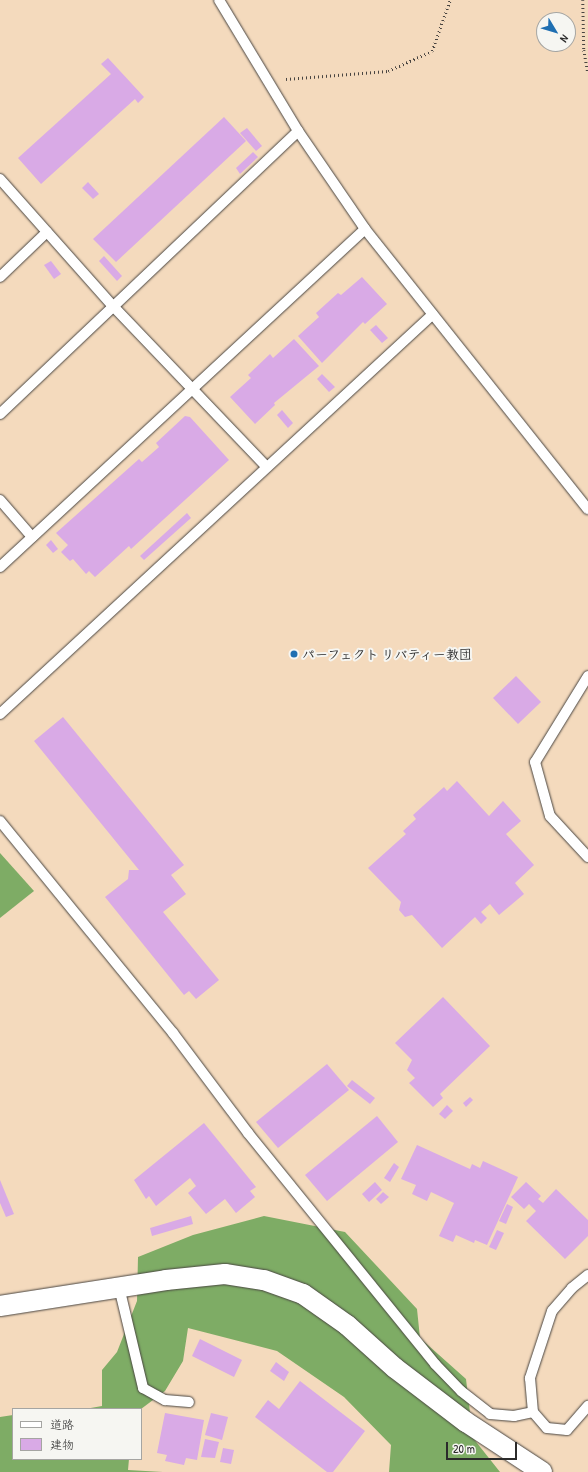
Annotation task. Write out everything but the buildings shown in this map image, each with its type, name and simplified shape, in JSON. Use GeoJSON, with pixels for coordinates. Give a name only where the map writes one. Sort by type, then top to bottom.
{"type":"FeatureCollection","features":[{"type":"Feature","properties":{"kind":"street"},"geometry":{"type":"LineString","coordinates":[[0,1306],[119,1287],[225,1274],[264,1280],[303,1294],[347,1325],[395,1368],[466,1422],[542,1472]]}},
{"type":"Feature","properties":{"kind":"lane"},"geometry":{"type":"LineString","coordinates":[[219,0],[298,131],[365,229],[588,509]]}},
{"type":"Feature","properties":{"kind":"lane"},"geometry":{"type":"LineString","coordinates":[[0,414],[112,305],[298,131]]}},
{"type":"Feature","properties":{"kind":"lane"},"geometry":{"type":"LineString","coordinates":[[0,179],[112,305],[267,467]]}},
{"type":"Feature","properties":{"kind":"lane"},"geometry":{"type":"LineString","coordinates":[[0,567],[365,229]]}},
{"type":"Feature","properties":{"kind":"lane"},"geometry":{"type":"LineString","coordinates":[[0,277],[47,232]]}},
{"type":"Feature","properties":{"kind":"lane"},"geometry":{"type":"LineString","coordinates":[[0,714],[433,314]]}},
{"type":"Feature","properties":{"kind":"lane"},"geometry":{"type":"LineString","coordinates":[[0,500],[32,537]]}},
{"type":"Feature","properties":{"kind":"lane"},"geometry":{"type":"LineString","coordinates":[[588,676],[535,762],[550,816],[588,857]]}},
{"type":"Feature","properties":{"kind":"lane"},"geometry":{"type":"LineString","coordinates":[[0,821],[174,1033],[248,1133],[435,1364],[462,1391],[490,1414],[514,1416],[533,1412]]}},
{"type":"Feature","properties":{"kind":"lane"},"geometry":{"type":"LineString","coordinates":[[588,1275],[572,1288],[552,1311],[530,1378],[533,1412],[547,1428],[566,1430],[588,1406]]}},
{"type":"Feature","properties":{"kind":"lane"},"geometry":{"type":"LineString","coordinates":[[119,1287],[143,1388],[165,1400],[188,1402]]}},
{"type":"Feature","properties":{"kind":"path"},"geometry":{"type":"LineString","coordinates":[[268,81],[388,70],[426,54],[432,51],[450,0]]}},
{"type":"Feature","properties":{"kind":"path"},"geometry":{"type":"LineString","coordinates":[[583,0],[584,50],[588,73]]}},
{"type":"Feature","properties":{"kind":"green space"},"geometry":{"type":"Polygon","coordinates":[[[0,853],[34,891],[0,918],[0,853]]]}},
{"type":"Feature","properties":{"kind":"green space"},"geometry":{"type":"Polygon","coordinates":[[[264,1216],[345,1232],[417,1309],[420,1338],[466,1379],[473,1438],[500,1472],[389,1472],[391,1445],[344,1397],[277,1351],[188,1328],[183,1361],[165,1391],[142,1408],[91,1408],[102,1406],[102,1370],[117,1352],[137,1301],[138,1257],[193,1235],[264,1216]]]}},
{"type":"Feature","properties":{"kind":"green space"},"geometry":{"type":"Polygon","coordinates":[[[12,1415],[12,1460],[129,1460],[128,1470],[163,1472],[0,1472],[0,1417],[12,1415]]]}},
{"type":"Feature","properties":{"kind":"place","name":"パーフェクト リバティー教団"},"geometry":{"type":"Point","coordinates":[294,654]}}]}
